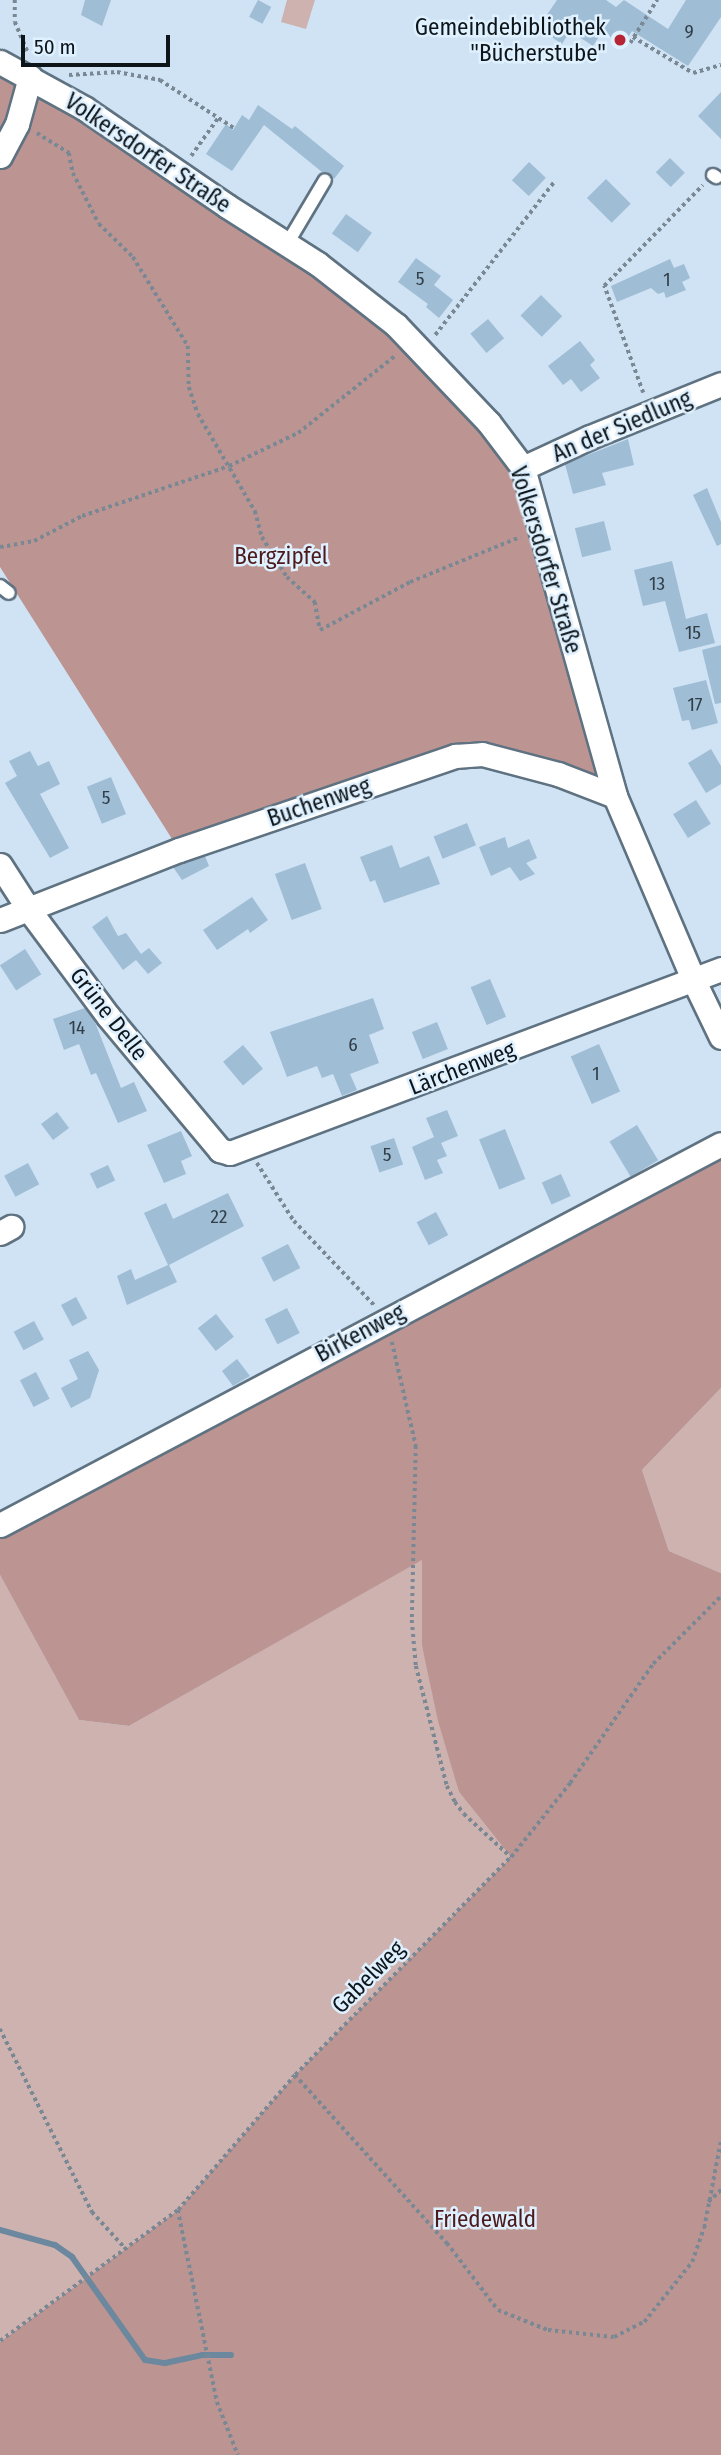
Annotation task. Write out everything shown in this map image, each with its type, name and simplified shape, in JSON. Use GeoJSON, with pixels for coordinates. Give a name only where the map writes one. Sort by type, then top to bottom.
{"type":"FeatureCollection","features":[{"type":"Feature","properties":{"kind":"street","name":"Volkersdorfer Straße"},"geometry":{"type":"LineString","coordinates":[[0,62],[32,67],[84,108],[178,173],[318,264],[417,343],[489,423],[523,468],[615,796],[694,981],[721,1037]]}},
{"type":"Feature","properties":{"kind":"street"},"geometry":{"type":"LineString","coordinates":[[0,156],[17,124],[32,67]]}},
{"type":"Feature","properties":{"kind":"street","name":"An der Siedlung"},"geometry":{"type":"LineString","coordinates":[[523,468],[590,437],[721,384]]}},
{"type":"Feature","properties":{"kind":"street","name":"Buchenweg"},"geometry":{"type":"LineString","coordinates":[[0,920],[179,850],[455,756],[482,754],[558,774],[615,796]]}},
{"type":"Feature","properties":{"kind":"street","name":"Grüne Delle"},"geometry":{"type":"LineString","coordinates":[[0,865],[108,1016],[220,1150],[239,1151]]}},
{"type":"Feature","properties":{"kind":"street"},"geometry":{"type":"LineString","coordinates":[[694,981],[721,969]]}},
{"type":"Feature","properties":{"kind":"street","name":"Lärchenweg"},"geometry":{"type":"LineString","coordinates":[[239,1151],[694,981]]}},
{"type":"Feature","properties":{"kind":"street","name":"Birkenweg"},"geometry":{"type":"LineString","coordinates":[[0,1525],[721,1144]]}},
{"type":"Feature","properties":{"kind":"lane"},"geometry":{"type":"LineString","coordinates":[[287,244],[326,180]]}},
{"type":"Feature","properties":{"kind":"path"},"geometry":{"type":"LineString","coordinates":[[15,0],[18,31],[32,67]]}},
{"type":"Feature","properties":{"kind":"path"},"geometry":{"type":"LineString","coordinates":[[629,43],[657,0]]}},
{"type":"Feature","properties":{"kind":"path"},"geometry":{"type":"LineString","coordinates":[[633,37],[693,73],[721,65]]}},
{"type":"Feature","properties":{"kind":"path"},"geometry":{"type":"LineString","coordinates":[[67,76],[117,72],[160,80],[234,128]]}},
{"type":"Feature","properties":{"kind":"path"},"geometry":{"type":"LineString","coordinates":[[178,173],[218,118]]}},
{"type":"Feature","properties":{"kind":"path"},"geometry":{"type":"LineString","coordinates":[[17,124],[47,137],[69,153],[73,173],[99,224],[133,257],[155,289],[188,346],[188,387],[198,414],[255,511],[262,537],[287,578],[315,602],[320,630],[410,582],[540,526]]}},
{"type":"Feature","properties":{"kind":"path"},"geometry":{"type":"LineString","coordinates":[[651,414],[604,286],[714,176]]}},
{"type":"Feature","properties":{"kind":"path"},"geometry":{"type":"LineString","coordinates":[[0,547],[34,541],[82,516],[229,466],[298,433],[341,395],[417,343],[554,182]]}},
{"type":"Feature","properties":{"kind":"path"},"geometry":{"type":"LineString","coordinates":[[239,1151],[294,1221],[387,1319],[416,1446],[412,1620],[416,1666],[447,1786],[464,1814],[511,1857]]}},
{"type":"Feature","properties":{"kind":"path","name":"Gabelweg"},"geometry":{"type":"LineString","coordinates":[[0,2342],[178,2210],[295,2075],[511,1857],[570,1783],[653,1664],[721,1596]]}},
{"type":"Feature","properties":{"kind":"path"},"geometry":{"type":"LineString","coordinates":[[0,2029],[92,2212],[125,2248]]}},
{"type":"Feature","properties":{"kind":"path"},"geometry":{"type":"LineString","coordinates":[[295,2075],[447,2243],[498,2310],[548,2330],[614,2337],[644,2322],[692,2262],[704,2228],[721,2140]]}},
{"type":"Feature","properties":{"kind":"path"},"geometry":{"type":"LineString","coordinates":[[707,2203],[721,2190]]}},
{"type":"Feature","properties":{"kind":"path"},"geometry":{"type":"LineString","coordinates":[[178,2210],[217,2402],[238,2455]]}},
{"type":"Feature","properties":{"kind":"shaded area"},"geometry":{"type":"Polygon","coordinates":[[[287,0],[315,0],[306,29],[281,22],[287,0]]]}},
{"type":"Feature","properties":{"kind":"shaded area"},"geometry":{"type":"Polygon","coordinates":[[[721,1388],[721,1573],[669,1551],[642,1470],[721,1388]]]}},
{"type":"Feature","properties":{"kind":"shaded area"},"geometry":{"type":"Polygon","coordinates":[[[423,1559],[422,1646],[459,1792],[511,1857],[295,2075],[178,2210],[0,2342],[0,1575],[79,1720],[129,1726],[423,1559]]]}},
{"type":"Feature","properties":{"kind":"green space","name":"Bergzipfel"},"geometry":{"type":"Polygon","coordinates":[[[0,62],[406,333],[523,468],[615,796],[482,754],[179,850],[0,567],[0,62]]]}},
{"type":"Feature","properties":{"kind":"green space","name":"Friedewald"},"geometry":{"type":"Polygon","coordinates":[[[721,1147],[721,1388],[642,1470],[669,1551],[721,1573],[721,2455],[0,2455],[0,2342],[178,2210],[295,2075],[511,1857],[459,1792],[438,1721],[422,1646],[422,1560],[129,1726],[79,1720],[0,1575],[0,1532],[721,1147]]]}},
{"type":"Feature","properties":{"kind":"building"},"geometry":{"type":"Polygon","coordinates":[[[85,0],[111,0],[102,26],[81,15],[85,0]]]}},
{"type":"Feature","properties":{"kind":"building"},"geometry":{"type":"Polygon","coordinates":[[[258,0],[271,7],[262,24],[249,17],[258,0]]]}},
{"type":"Feature","properties":{"kind":"building"},"geometry":{"type":"Polygon","coordinates":[[[557,0],[606,0],[616,7],[624,0],[668,29],[686,0],[721,0],[721,17],[688,66],[632,31],[623,45],[602,32],[593,46],[570,31],[562,44],[538,28],[557,0]]]}},
{"type":"Feature","properties":{"kind":"building"},"geometry":{"type":"Polygon","coordinates":[[[721,92],[721,139],[698,116],[721,92]]]}},
{"type":"Feature","properties":{"kind":"building"},"geometry":{"type":"Polygon","coordinates":[[[258,105],[292,129],[295,126],[344,166],[334,179],[330,173],[322,172],[264,125],[232,171],[206,154],[226,124],[233,130],[242,115],[249,120],[258,105]]]}},
{"type":"Feature","properties":{"kind":"building"},"geometry":{"type":"Polygon","coordinates":[[[670,158],[685,173],[671,187],[656,172],[670,158]]]}},
{"type":"Feature","properties":{"kind":"building"},"geometry":{"type":"Polygon","coordinates":[[[529,162],[546,178],[529,196],[512,180],[529,162]]]}},
{"type":"Feature","properties":{"kind":"building"},"geometry":{"type":"Polygon","coordinates":[[[606,179],[631,204],[612,223],[587,198],[606,179]]]}},
{"type":"Feature","properties":{"kind":"building"},"geometry":{"type":"Polygon","coordinates":[[[346,214],[372,233],[358,252],[332,233],[346,214]]]}},
{"type":"Feature","properties":{"kind":"building"},"geometry":{"type":"Polygon","coordinates":[[[416,258],[441,276],[434,285],[453,300],[439,318],[426,307],[428,304],[398,282],[416,258]]]}},
{"type":"Feature","properties":{"kind":"building"},"geometry":{"type":"Polygon","coordinates":[[[670,259],[674,268],[684,264],[690,278],[682,282],[686,290],[666,298],[664,292],[658,294],[651,288],[617,302],[611,286],[670,259]]]}},
{"type":"Feature","properties":{"kind":"building"},"geometry":{"type":"Polygon","coordinates":[[[541,295],[562,316],[542,337],[520,316],[541,295]]]}},
{"type":"Feature","properties":{"kind":"building"},"geometry":{"type":"Polygon","coordinates":[[[488,319],[504,338],[486,353],[470,334],[488,319]]]}},
{"type":"Feature","properties":{"kind":"building"},"geometry":{"type":"Polygon","coordinates":[[[580,341],[595,360],[590,365],[600,378],[581,392],[571,379],[563,385],[548,366],[580,341]]]}},
{"type":"Feature","properties":{"kind":"building"},"geometry":{"type":"Polygon","coordinates":[[[628,439],[634,465],[602,473],[606,485],[573,494],[565,464],[628,439]]]}},
{"type":"Feature","properties":{"kind":"building"},"geometry":{"type":"Polygon","coordinates":[[[707,488],[721,522],[721,544],[717,546],[693,495],[707,488]]]}},
{"type":"Feature","properties":{"kind":"building"},"geometry":{"type":"Polygon","coordinates":[[[604,521],[611,550],[582,557],[575,528],[604,521]]]}},
{"type":"Feature","properties":{"kind":"building"},"geometry":{"type":"Polygon","coordinates":[[[672,561],[686,619],[707,613],[715,643],[679,652],[665,601],[643,606],[634,570],[672,561]]]}},
{"type":"Feature","properties":{"kind":"building"},"geometry":{"type":"Polygon","coordinates":[[[721,645],[721,703],[715,704],[702,650],[721,645]]]}},
{"type":"Feature","properties":{"kind":"building"},"geometry":{"type":"Polygon","coordinates":[[[706,680],[718,723],[692,730],[689,720],[682,721],[673,688],[706,680]]]}},
{"type":"Feature","properties":{"kind":"building"},"geometry":{"type":"Polygon","coordinates":[[[711,749],[721,766],[721,784],[706,793],[688,763],[711,749]]]}},
{"type":"Feature","properties":{"kind":"building"},"geometry":{"type":"Polygon","coordinates":[[[30,751],[38,766],[49,761],[60,784],[40,794],[69,848],[50,858],[5,783],[17,776],[9,761],[30,751]]]}},
{"type":"Feature","properties":{"kind":"building"},"geometry":{"type":"Polygon","coordinates":[[[111,777],[126,814],[102,824],[87,787],[111,777]]]}},
{"type":"Feature","properties":{"kind":"building"},"geometry":{"type":"Polygon","coordinates":[[[696,800],[711,824],[688,838],[673,814],[696,800]]]}},
{"type":"Feature","properties":{"kind":"building"},"geometry":{"type":"Polygon","coordinates":[[[467,823],[476,845],[443,859],[434,836],[467,823]]]}},
{"type":"Feature","properties":{"kind":"building"},"geometry":{"type":"Polygon","coordinates":[[[505,837],[508,848],[529,839],[537,858],[526,863],[535,874],[520,881],[510,867],[491,876],[479,847],[505,837]]]}},
{"type":"Feature","properties":{"kind":"building"},"geometry":{"type":"Polygon","coordinates":[[[392,845],[400,868],[429,856],[440,884],[384,903],[375,880],[370,882],[360,857],[392,845]]]}},
{"type":"Feature","properties":{"kind":"building"},"geometry":{"type":"Polygon","coordinates":[[[205,856],[209,866],[182,880],[173,867],[205,856]]]}},
{"type":"Feature","properties":{"kind":"building"},"geometry":{"type":"Polygon","coordinates":[[[305,863],[322,909],[292,920],[275,874],[305,863]]]}},
{"type":"Feature","properties":{"kind":"building"},"geometry":{"type":"Polygon","coordinates":[[[252,897],[268,920],[250,933],[248,929],[217,950],[203,930],[252,897]]]}},
{"type":"Feature","properties":{"kind":"building"},"geometry":{"type":"Polygon","coordinates":[[[107,916],[118,936],[126,933],[141,954],[149,948],[162,963],[148,974],[136,960],[123,970],[92,927],[107,916]]]}},
{"type":"Feature","properties":{"kind":"building"},"geometry":{"type":"Polygon","coordinates":[[[25,949],[41,974],[16,990],[0,965],[25,949]]]}},
{"type":"Feature","properties":{"kind":"building"},"geometry":{"type":"Polygon","coordinates":[[[490,979],[506,1017],[487,1025],[471,987],[490,979]]]}},
{"type":"Feature","properties":{"kind":"building"},"geometry":{"type":"Polygon","coordinates":[[[373,998],[384,1029],[369,1035],[379,1063],[350,1074],[357,1090],[342,1096],[333,1074],[322,1078],[317,1066],[287,1077],[270,1032],[373,998]]]}},
{"type":"Feature","properties":{"kind":"building"},"geometry":{"type":"Polygon","coordinates":[[[85,1008],[94,1020],[121,1088],[134,1082],[147,1111],[118,1123],[96,1073],[91,1075],[79,1044],[64,1050],[53,1019],[85,1008]]]}},
{"type":"Feature","properties":{"kind":"building"},"geometry":{"type":"Polygon","coordinates":[[[437,1022],[448,1049],[423,1059],[412,1032],[437,1022]]]}},
{"type":"Feature","properties":{"kind":"building"},"geometry":{"type":"Polygon","coordinates":[[[599,1044],[620,1092],[592,1104],[571,1057],[599,1044]]]}},
{"type":"Feature","properties":{"kind":"building"},"geometry":{"type":"Polygon","coordinates":[[[243,1045],[263,1069],[243,1085],[223,1062],[243,1045]]]}},
{"type":"Feature","properties":{"kind":"building"},"geometry":{"type":"Polygon","coordinates":[[[447,1110],[458,1136],[441,1143],[447,1156],[437,1160],[443,1173],[425,1180],[412,1147],[434,1137],[426,1118],[447,1110]]]}},
{"type":"Feature","properties":{"kind":"building"},"geometry":{"type":"Polygon","coordinates":[[[57,1112],[69,1128],[53,1140],[41,1124],[57,1112]]]}},
{"type":"Feature","properties":{"kind":"building"},"geometry":{"type":"Polygon","coordinates":[[[637,1125],[658,1160],[631,1177],[610,1141],[637,1125]]]}},
{"type":"Feature","properties":{"kind":"building"},"geometry":{"type":"Polygon","coordinates":[[[505,1129],[525,1179],[499,1190],[479,1139],[505,1129]]]}},
{"type":"Feature","properties":{"kind":"building"},"geometry":{"type":"Polygon","coordinates":[[[181,1131],[192,1156],[181,1161],[186,1174],[164,1183],[147,1145],[181,1131]]]}},
{"type":"Feature","properties":{"kind":"building"},"geometry":{"type":"Polygon","coordinates":[[[394,1138],[403,1164],[379,1173],[370,1146],[394,1138]]]}},
{"type":"Feature","properties":{"kind":"building"},"geometry":{"type":"Polygon","coordinates":[[[28,1163],[39,1184],[15,1197],[4,1176],[28,1163]]]}},
{"type":"Feature","properties":{"kind":"building"},"geometry":{"type":"Polygon","coordinates":[[[108,1165],[115,1180],[97,1189],[90,1173],[108,1165]]]}},
{"type":"Feature","properties":{"kind":"building"},"geometry":{"type":"Polygon","coordinates":[[[561,1174],[571,1196],[552,1204],[542,1183],[561,1174]]]}},
{"type":"Feature","properties":{"kind":"building"},"geometry":{"type":"Polygon","coordinates":[[[228,1193],[244,1226],[169,1265],[177,1282],[127,1305],[117,1276],[131,1269],[135,1280],[168,1265],[144,1213],[166,1203],[173,1219],[228,1193]]]}},
{"type":"Feature","properties":{"kind":"building"},"geometry":{"type":"Polygon","coordinates":[[[436,1212],[448,1235],[429,1245],[417,1222],[436,1212]]]}},
{"type":"Feature","properties":{"kind":"building"},"geometry":{"type":"Polygon","coordinates":[[[288,1244],[300,1268],[274,1282],[261,1258],[288,1244]]]}},
{"type":"Feature","properties":{"kind":"building"},"geometry":{"type":"Polygon","coordinates":[[[76,1297],[87,1318],[72,1326],[61,1305],[76,1297]]]}},
{"type":"Feature","properties":{"kind":"building"},"geometry":{"type":"Polygon","coordinates":[[[287,1308],[300,1333],[277,1344],[265,1319],[287,1308]]]}},
{"type":"Feature","properties":{"kind":"building"},"geometry":{"type":"Polygon","coordinates":[[[216,1314],[234,1337],[216,1351],[198,1328],[216,1314]]]}},
{"type":"Feature","properties":{"kind":"building"},"geometry":{"type":"Polygon","coordinates":[[[34,1321],[44,1340],[24,1350],[14,1332],[34,1321]]]}},
{"type":"Feature","properties":{"kind":"building"},"geometry":{"type":"Polygon","coordinates":[[[88,1351],[99,1370],[90,1398],[71,1408],[61,1388],[78,1379],[69,1360],[88,1351]]]}},
{"type":"Feature","properties":{"kind":"building"},"geometry":{"type":"Polygon","coordinates":[[[237,1359],[250,1376],[233,1386],[222,1371],[237,1359]]]}},
{"type":"Feature","properties":{"kind":"building"},"geometry":{"type":"Polygon","coordinates":[[[36,1372],[50,1399],[34,1407],[20,1380],[36,1372]]]}},
{"type":"Feature","properties":{"kind":"waterway"},"geometry":{"type":"LineString","coordinates":[[0,2230],[55,2245],[72,2257],[145,2360],[165,2363],[202,2355],[231,2355]]}},
{"type":"Feature","properties":{"kind":"place","name":"Gemeindebibliothek \"Bücherstube\""},"geometry":{"type":"Point","coordinates":[620,40]}}]}
